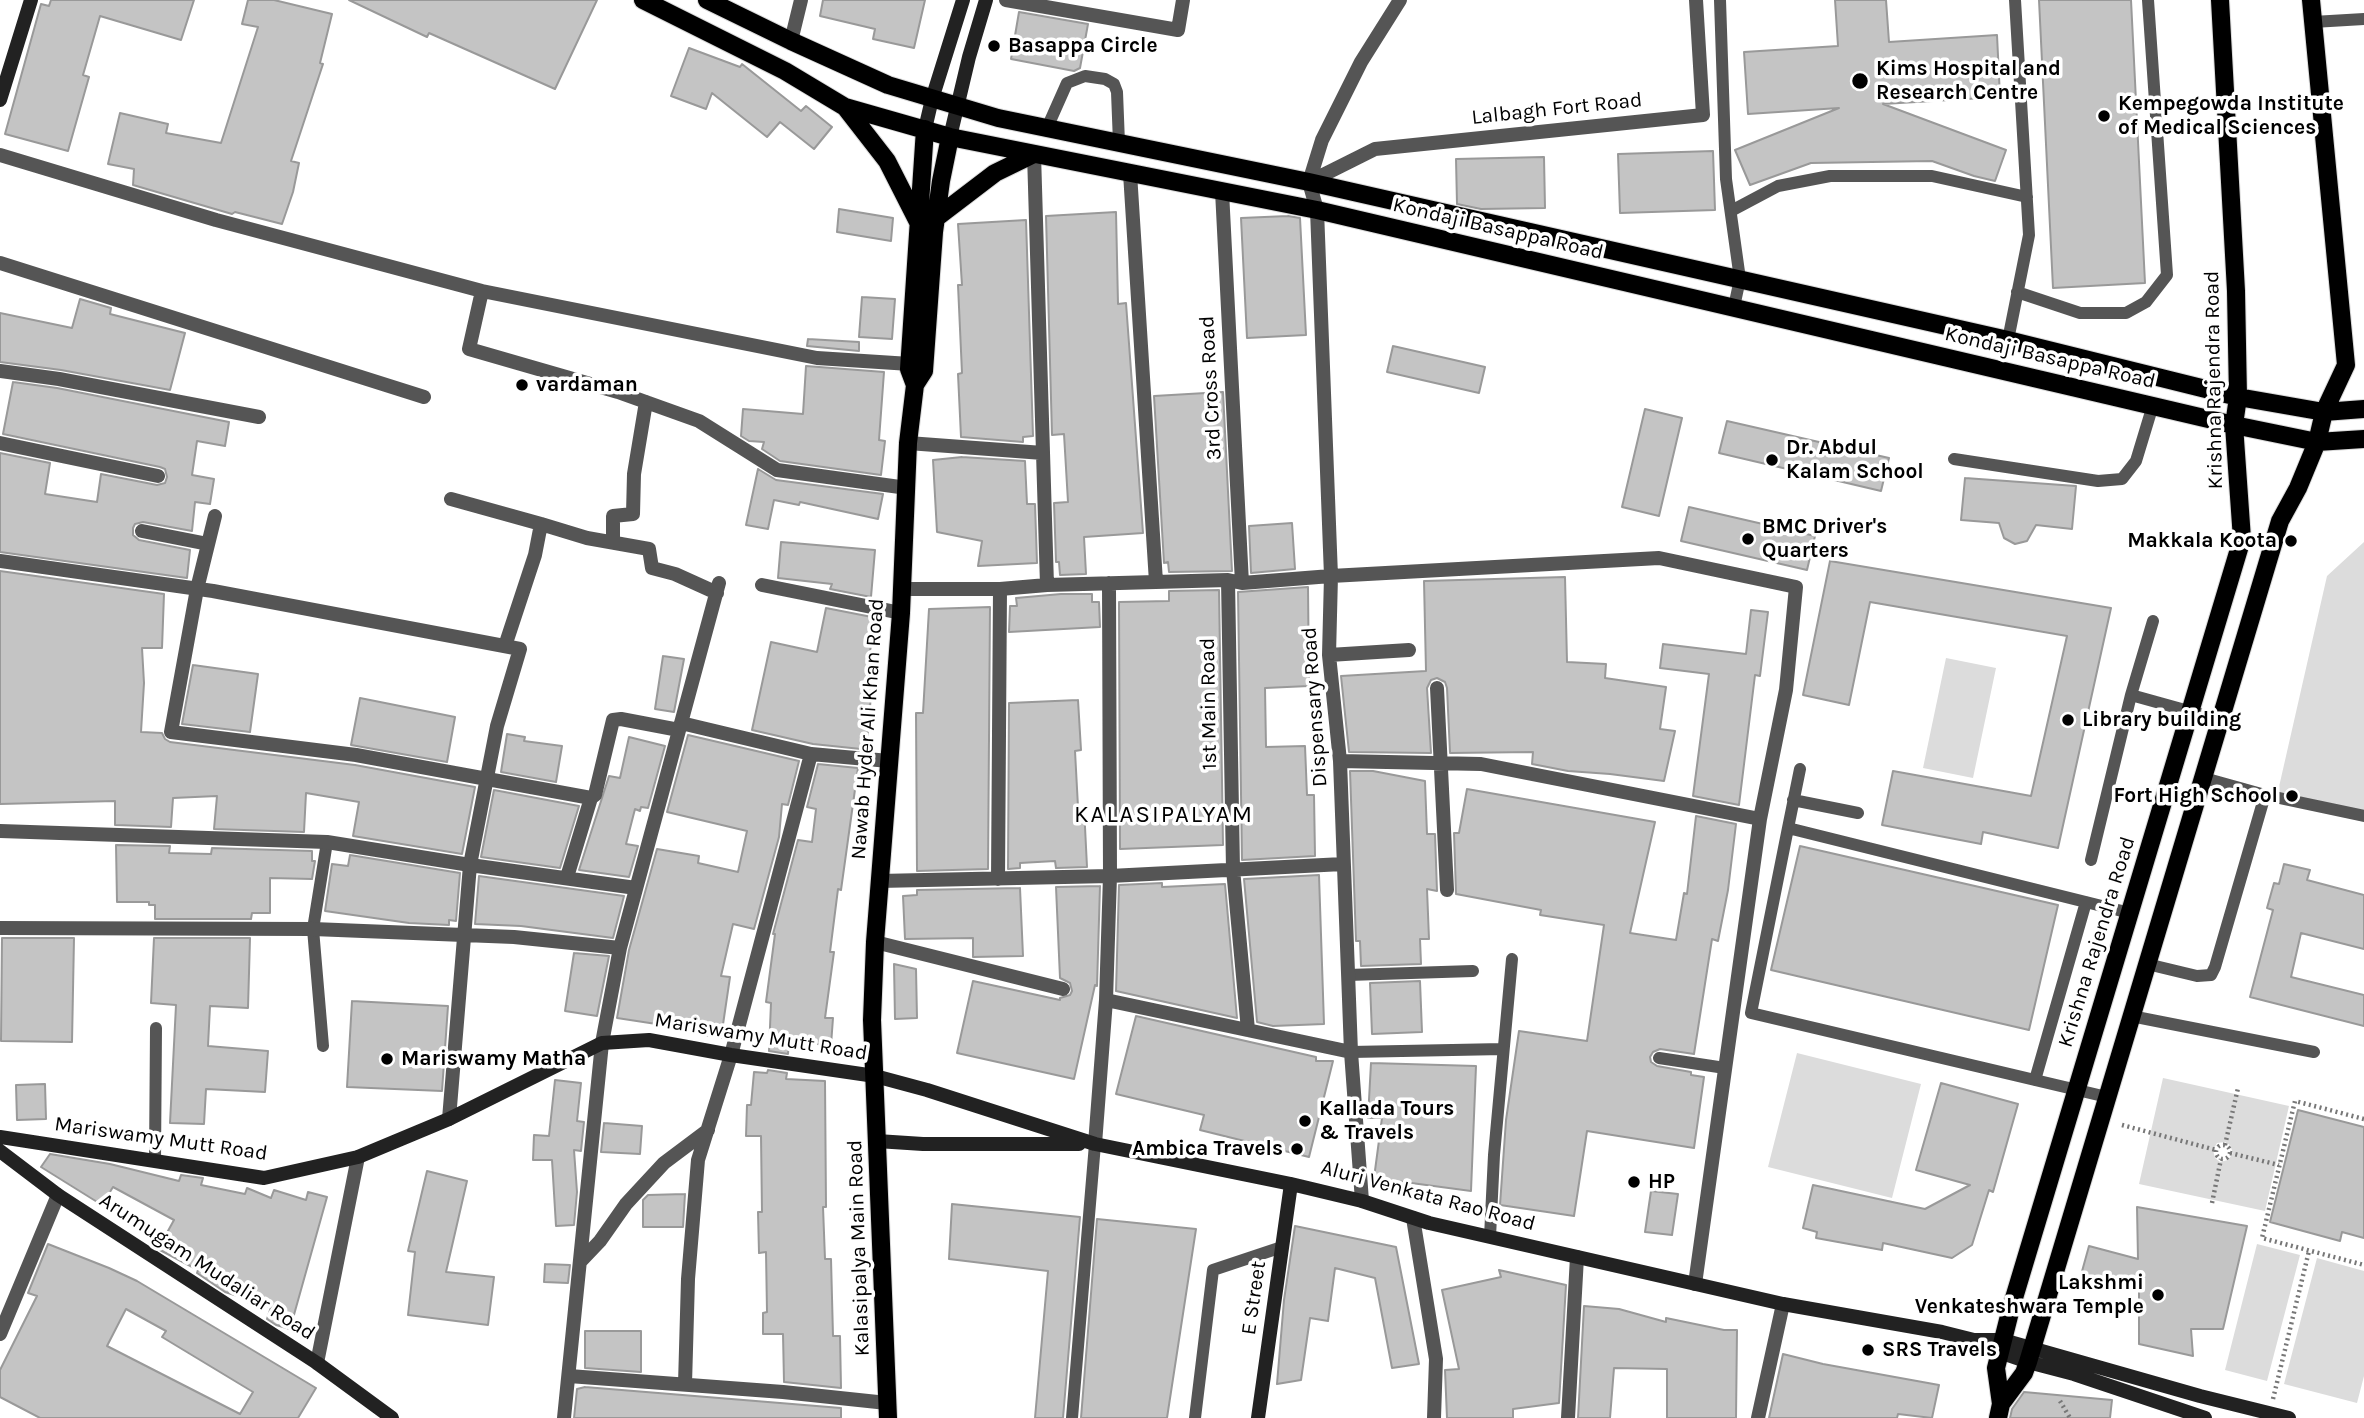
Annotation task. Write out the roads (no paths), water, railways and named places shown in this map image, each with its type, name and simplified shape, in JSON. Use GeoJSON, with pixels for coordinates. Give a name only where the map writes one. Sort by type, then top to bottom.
{"type":"FeatureCollection","features":[{"type":"Feature","properties":{"kind":"main road"},"geometry":{"type":"LineString","coordinates":[[0,100],[32,0]]}},
{"type":"Feature","properties":{"kind":"main road","name":"Kondaji Basappa Road"},"geometry":{"type":"LineString","coordinates":[[643,0],[785,71],[845,107],[950,137],[1317,210],[2234,425],[2317,442],[2364,439]]}},
{"type":"Feature","properties":{"kind":"main road","name":"Kondaji Basappa Road"},"geometry":{"type":"LineString","coordinates":[[707,0],[888,86],[957,107],[1309,182],[1740,279],[2008,340],[2238,397],[2324,412],[2364,409]]}},
{"type":"Feature","properties":{"kind":"main road"},"geometry":{"type":"LineString","coordinates":[[925,129],[963,0]]}},
{"type":"Feature","properties":{"kind":"main road"},"geometry":{"type":"LineString","coordinates":[[950,137],[968,57],[986,0]]}},
{"type":"Feature","properties":{"kind":"main road","name":"Krishna Rajendra Road"},"geometry":{"type":"LineString","coordinates":[[2001,1347],[2242,539],[2234,425],[2238,397],[2236,291],[2220,0]]}},
{"type":"Feature","properties":{"kind":"main road"},"geometry":{"type":"LineString","coordinates":[[2000,1411],[2024,1373],[2030,1355],[2280,521],[2298,488],[2317,442],[2324,412],[2346,365],[2311,0]]}},
{"type":"Feature","properties":{"kind":"main road"},"geometry":{"type":"LineString","coordinates":[[845,107],[887,161],[927,221],[995,173],[1034,154]]}},
{"type":"Feature","properties":{"kind":"main road","name":"Nawab Hyder Ali Khan Road"},"geometry":{"type":"LineString","coordinates":[[915,385],[924,371],[927,221],[925,129]]}},
{"type":"Feature","properties":{"kind":"main road","name":"Nawab Hyder Ali Khan Road"},"geometry":{"type":"LineString","coordinates":[[875,1076],[872,1020],[875,942],[901,613],[908,443],[915,385],[910,364],[927,221],[950,137]]}},
{"type":"Feature","properties":{"kind":"main road","name":"Mariswamy Mutt Road"},"geometry":{"type":"LineString","coordinates":[[0,1137],[264,1178],[358,1157],[449,1119],[602,1043],[649,1040],[875,1076]]}},
{"type":"Feature","properties":{"kind":"main road","name":"Kalasipalya Main Road"},"geometry":{"type":"LineString","coordinates":[[875,1076],[887,1411]]}},
{"type":"Feature","properties":{"kind":"main road","name":"Aluri Venkata Rao Road"},"geometry":{"type":"LineString","coordinates":[[875,1076],[1095,1144],[1292,1184],[1490,1237],[1783,1304],[1942,1332],[2289,1418]]}},
{"type":"Feature","properties":{"kind":"main road"},"geometry":{"type":"LineString","coordinates":[[877,1141],[923,1144],[1095,1144]]}},
{"type":"Feature","properties":{"kind":"main road","name":"Arumugam Mudaliar Road"},"geometry":{"type":"LineString","coordinates":[[0,1151],[58,1195],[317,1363],[392,1418]]}},
{"type":"Feature","properties":{"kind":"main road","name":"E Street"},"geometry":{"type":"LineString","coordinates":[[1258,1418],[1292,1184]]}},
{"type":"Feature","properties":{"kind":"main road"},"geometry":{"type":"LineString","coordinates":[[2000,1411],[1996,1368],[2001,1347]]}},
{"type":"Feature","properties":{"kind":"main road"},"geometry":{"type":"LineString","coordinates":[[2030,1355],[2074,1374],[2197,1417]]}},
{"type":"Feature","properties":{"kind":"street"},"geometry":{"type":"LineString","coordinates":[[791,41],[801,0]]}},
{"type":"Feature","properties":{"kind":"street"},"geometry":{"type":"LineString","coordinates":[[1006,0],[1178,30],[1183,0]]}},
{"type":"Feature","properties":{"kind":"street"},"geometry":{"type":"LineString","coordinates":[[1309,182],[1322,140],[1361,62],[1400,0]]}},
{"type":"Feature","properties":{"kind":"street","name":"Lalbagh Fort Road"},"geometry":{"type":"LineString","coordinates":[[1309,182],[1375,149],[1703,114],[1696,0]]}},
{"type":"Feature","properties":{"kind":"street"},"geometry":{"type":"LineString","coordinates":[[1034,154],[1046,585]]}},
{"type":"Feature","properties":{"kind":"street"},"geometry":{"type":"LineString","coordinates":[[0,155],[216,220],[482,290],[817,358],[910,364]]}},
{"type":"Feature","properties":{"kind":"street"},"geometry":{"type":"LineString","coordinates":[[1130,173],[1156,582]]}},
{"type":"Feature","properties":{"kind":"street","name":"Dispensary Road"},"geometry":{"type":"LineString","coordinates":[[1309,182],[1317,210],[1331,576],[1329,655],[1340,761],[1350,1052],[1362,1201]]}},
{"type":"Feature","properties":{"kind":"street","name":"3rd Cross Road"},"geometry":{"type":"LineString","coordinates":[[1222,191],[1235,581]]}},
{"type":"Feature","properties":{"kind":"street"},"geometry":{"type":"LineString","coordinates":[[0,263],[424,397]]}},
{"type":"Feature","properties":{"kind":"street"},"geometry":{"type":"LineString","coordinates":[[482,290],[469,349],[646,402],[699,421],[777,470],[907,488]]}},
{"type":"Feature","properties":{"kind":"street"},"geometry":{"type":"LineString","coordinates":[[0,371],[59,379],[259,417]]}},
{"type":"Feature","properties":{"kind":"street"},"geometry":{"type":"LineString","coordinates":[[613,542],[613,516],[633,514],[634,474],[646,402]]}},
{"type":"Feature","properties":{"kind":"street"},"geometry":{"type":"LineString","coordinates":[[0,443],[158,476]]}},
{"type":"Feature","properties":{"kind":"street"},"geometry":{"type":"LineString","coordinates":[[908,443],[1043,453]]}},
{"type":"Feature","properties":{"kind":"street"},"geometry":{"type":"LineString","coordinates":[[451,499],[587,538],[649,549],[652,568],[718,588],[620,948],[602,1043],[564,1418]]}},
{"type":"Feature","properties":{"kind":"street"},"geometry":{"type":"LineString","coordinates":[[215,516],[197,589],[171,732],[356,755],[591,798]]}},
{"type":"Feature","properties":{"kind":"street"},"geometry":{"type":"LineString","coordinates":[[505,646],[535,555],[541,524]]}},
{"type":"Feature","properties":{"kind":"street"},"geometry":{"type":"LineString","coordinates":[[142,531],[208,544]]}},
{"type":"Feature","properties":{"kind":"street"},"geometry":{"type":"LineString","coordinates":[[902,589],[1000,589],[1046,585],[1235,581],[1658,558],[1796,587],[1786,690],[1760,819],[1695,1284]]}},
{"type":"Feature","properties":{"kind":"street"},"geometry":{"type":"LineString","coordinates":[[0,561],[197,589],[520,649],[497,726],[470,865],[449,1119]]}},
{"type":"Feature","properties":{"kind":"street","name":"1st Main Road"},"geometry":{"type":"LineString","coordinates":[[1235,581],[1233,869],[1248,1030]]}},
{"type":"Feature","properties":{"kind":"street"},"geometry":{"type":"LineString","coordinates":[[1095,1144],[1106,1000],[1110,876],[1109,583]]}},
{"type":"Feature","properties":{"kind":"street"},"geometry":{"type":"LineString","coordinates":[[762,585],[901,613]]}},
{"type":"Feature","properties":{"kind":"street"},"geometry":{"type":"LineString","coordinates":[[998,878],[1000,589]]}},
{"type":"Feature","properties":{"kind":"street"},"geometry":{"type":"LineString","coordinates":[[1329,655],[1409,650]]}},
{"type":"Feature","properties":{"kind":"street"},"geometry":{"type":"LineString","coordinates":[[1437,688],[1447,890]]}},
{"type":"Feature","properties":{"kind":"street"},"geometry":{"type":"LineString","coordinates":[[567,877],[591,798],[595,795],[613,720],[680,726],[811,754],[889,761]]}},
{"type":"Feature","properties":{"kind":"street"},"geometry":{"type":"LineString","coordinates":[[685,1384],[688,1279],[698,1160],[731,1055],[811,754]]}},
{"type":"Feature","properties":{"kind":"street"},"geometry":{"type":"LineString","coordinates":[[1340,761],[1481,764],[1760,819]]}},
{"type":"Feature","properties":{"kind":"street"},"geometry":{"type":"LineString","coordinates":[[0,831],[327,842],[636,888]]}},
{"type":"Feature","properties":{"kind":"street"},"geometry":{"type":"LineString","coordinates":[[879,881],[1110,876],[1343,864]]}},
{"type":"Feature","properties":{"kind":"street"},"geometry":{"type":"LineString","coordinates":[[0,928],[313,929],[514,937],[620,948]]}},
{"type":"Feature","properties":{"kind":"street"},"geometry":{"type":"LineString","coordinates":[[875,942],[1063,989]]}},
{"type":"Feature","properties":{"kind":"street"},"geometry":{"type":"LineString","coordinates":[[1106,1000],[1350,1052]]}},
{"type":"Feature","properties":{"kind":"street"},"geometry":{"type":"LineString","coordinates":[[580,1262],[600,1241],[626,1204],[664,1163],[708,1129]]}},
{"type":"Feature","properties":{"kind":"street"},"geometry":{"type":"LineString","coordinates":[[317,1363],[358,1157]]}},
{"type":"Feature","properties":{"kind":"street"},"geometry":{"type":"LineString","coordinates":[[0,1334],[58,1195]]}},
{"type":"Feature","properties":{"kind":"street"},"geometry":{"type":"LineString","coordinates":[[1413,1217],[1436,1359],[1434,1418]]}},
{"type":"Feature","properties":{"kind":"street"},"geometry":{"type":"LineString","coordinates":[[1568,1418],[1577,1256]]}},
{"type":"Feature","properties":{"kind":"street"},"geometry":{"type":"LineString","coordinates":[[1758,1418],[1783,1304]]}},
{"type":"Feature","properties":{"kind":"street"},"geometry":{"type":"LineString","coordinates":[[569,1376],[685,1384],[887,1411]]}},
{"type":"Feature","properties":{"kind":"lane"},"geometry":{"type":"LineString","coordinates":[[1720,0],[1726,179],[1740,279],[1734,307]]}},
{"type":"Feature","properties":{"kind":"lane"},"geometry":{"type":"LineString","coordinates":[[2008,340],[2029,235],[2015,0]]}},
{"type":"Feature","properties":{"kind":"lane"},"geometry":{"type":"LineString","coordinates":[[2017,292],[2080,313],[2126,313],[2146,302],[2167,275],[2148,0]]}},
{"type":"Feature","properties":{"kind":"lane"},"geometry":{"type":"LineString","coordinates":[[2313,22],[2364,19]]}},
{"type":"Feature","properties":{"kind":"lane"},"geometry":{"type":"LineString","coordinates":[[1046,128],[1067,83],[1085,76],[1105,79],[1114,84],[1117,92],[1119,143]]}},
{"type":"Feature","properties":{"kind":"lane"},"geometry":{"type":"LineString","coordinates":[[1731,211],[1778,186],[1830,176],[1932,176],[2027,197]]}},
{"type":"Feature","properties":{"kind":"lane"},"geometry":{"type":"LineString","coordinates":[[1954,459],[2098,481],[2122,479],[2136,461],[2153,405]]}},
{"type":"Feature","properties":{"kind":"lane"},"geometry":{"type":"LineString","coordinates":[[2091,860],[2131,695],[2153,621]]}},
{"type":"Feature","properties":{"kind":"lane"},"geometry":{"type":"LineString","coordinates":[[2131,695],[2221,720]]}},
{"type":"Feature","properties":{"kind":"lane"},"geometry":{"type":"LineString","coordinates":[[1800,769],[1751,1013],[2107,1097]]}},
{"type":"Feature","properties":{"kind":"lane"},"geometry":{"type":"LineString","coordinates":[[2204,778],[2265,795],[2364,816]]}},
{"type":"Feature","properties":{"kind":"lane"},"geometry":{"type":"LineString","coordinates":[[2147,964],[2197,976],[2211,975],[2216,967],[2265,795]]}},
{"type":"Feature","properties":{"kind":"lane"},"geometry":{"type":"LineString","coordinates":[[1793,800],[1857,814]]}},
{"type":"Feature","properties":{"kind":"lane"},"geometry":{"type":"LineString","coordinates":[[1788,828],[2130,913]]}},
{"type":"Feature","properties":{"kind":"lane"},"geometry":{"type":"LineString","coordinates":[[323,1046],[313,929],[327,842]]}},
{"type":"Feature","properties":{"kind":"lane"},"geometry":{"type":"LineString","coordinates":[[2035,1080],[2086,902]]}},
{"type":"Feature","properties":{"kind":"lane"},"geometry":{"type":"LineString","coordinates":[[1490,1237],[1494,1155],[1512,959]]}},
{"type":"Feature","properties":{"kind":"lane"},"geometry":{"type":"LineString","coordinates":[[1348,975],[1473,971]]}},
{"type":"Feature","properties":{"kind":"lane"},"geometry":{"type":"LineString","coordinates":[[2131,1016],[2314,1052]]}},
{"type":"Feature","properties":{"kind":"lane"},"geometry":{"type":"LineString","coordinates":[[155,1160],[156,1028]]}},
{"type":"Feature","properties":{"kind":"lane"},"geometry":{"type":"LineString","coordinates":[[1350,1052],[1503,1049]]}},
{"type":"Feature","properties":{"kind":"lane"},"geometry":{"type":"LineString","coordinates":[[1659,1058],[1725,1068]]}},
{"type":"Feature","properties":{"kind":"lane"},"geometry":{"type":"LineString","coordinates":[[1072,1418],[1095,1144]]}},
{"type":"Feature","properties":{"kind":"lane"},"geometry":{"type":"LineString","coordinates":[[1195,1418],[1213,1270],[1282,1247]]}},
{"type":"Feature","properties":{"kind":"lane"},"geometry":{"type":"LineString","coordinates":[[2197,1417],[2200,1396]]}},
{"type":"Feature","properties":{"kind":"place","name":"Basappa Circle"},"geometry":{"type":"Point","coordinates":[994,46]}},
{"type":"Feature","properties":{"kind":"place","name":"Kims Hospital and Research Centre"},"geometry":{"type":"Point","coordinates":[1860,81]}},
{"type":"Feature","properties":{"kind":"place","name":"Kempegowda Institute of Medical Sciences"},"geometry":{"type":"Point","coordinates":[2104,116]}},
{"type":"Feature","properties":{"kind":"place","name":"vardaman"},"geometry":{"type":"Point","coordinates":[522,385]}},
{"type":"Feature","properties":{"kind":"place","name":"Dr. Abdul Kalam School"},"geometry":{"type":"Point","coordinates":[1772,460]}},
{"type":"Feature","properties":{"kind":"place","name":"BMC Driver's Quarters"},"geometry":{"type":"Point","coordinates":[1748,539]}},
{"type":"Feature","properties":{"kind":"place","name":"Makkala Koota"},"geometry":{"type":"Point","coordinates":[2291,541]}},
{"type":"Feature","properties":{"kind":"place","name":"Library building"},"geometry":{"type":"Point","coordinates":[2068,720]}},
{"type":"Feature","properties":{"kind":"place","name":"Fort High School"},"geometry":{"type":"Point","coordinates":[2292,796]}},
{"type":"Feature","properties":{"kind":"place","name":"Mariswamy Matha"},"geometry":{"type":"Point","coordinates":[387,1059]}},
{"type":"Feature","properties":{"kind":"place","name":"Kallada Tours & Travels"},"geometry":{"type":"Point","coordinates":[1305,1121]}},
{"type":"Feature","properties":{"kind":"place","name":"Ambica Travels"},"geometry":{"type":"Point","coordinates":[1297,1149]}},
{"type":"Feature","properties":{"kind":"place","name":"HP"},"geometry":{"type":"Point","coordinates":[1634,1182]}},
{"type":"Feature","properties":{"kind":"place","name":"Lakshmi Venkateshwara Temple"},"geometry":{"type":"Point","coordinates":[2158,1295]}},
{"type":"Feature","properties":{"kind":"place","name":"SRS Travels"},"geometry":{"type":"Point","coordinates":[1868,1350]}},
{"type":"Feature","properties":{"kind":"district","name":"KALASIPALYAM"},"geometry":{"type":"Point","coordinates":[1164,815]}}]}
